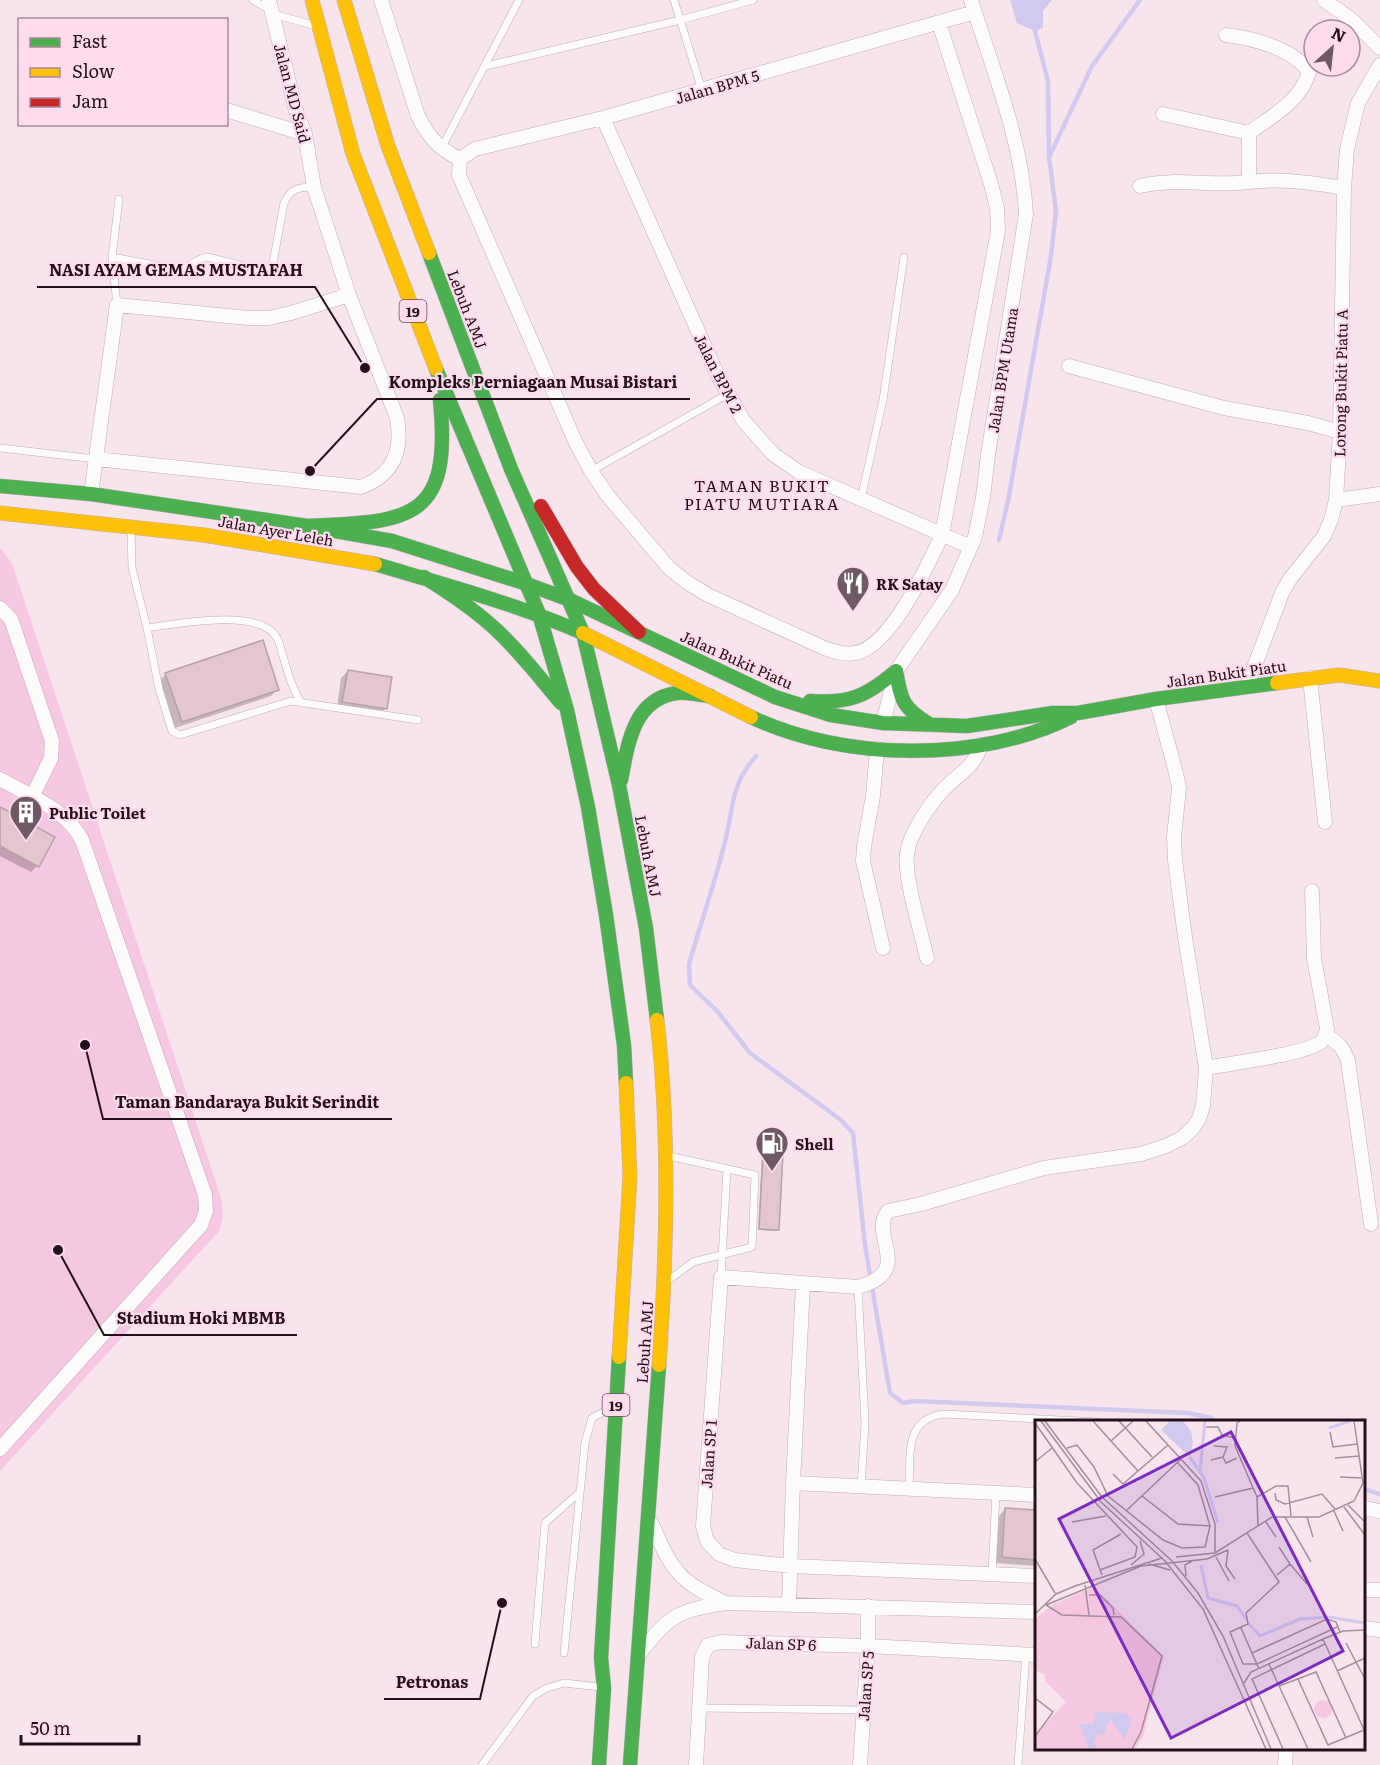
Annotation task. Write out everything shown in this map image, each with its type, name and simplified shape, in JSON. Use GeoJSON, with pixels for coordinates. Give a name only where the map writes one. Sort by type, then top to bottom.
{"type":"FeatureCollection","features":[{"type":"Feature","properties":{"kind":"main road","name":"Lebuh AMJ"},"geometry":{"type":"LineString","coordinates":[[312,0],[353,154],[436,370],[538,614],[567,710],[588,807],[606,915],[624,1045],[630,1176],[601,1658],[604,1688],[599,1765]]}},
{"type":"Feature","properties":{"kind":"main road","name":"Lebuh AMJ"},"geometry":{"type":"LineString","coordinates":[[344,0],[388,146],[511,469],[583,633],[619,785],[646,928],[662,1068],[666,1155],[665,1283],[630,1765]]}},
{"type":"Feature","properties":{"kind":"main road"},"geometry":{"type":"LineString","coordinates":[[307,526],[378,522],[413,510],[425,500],[437,481],[444,450],[436,370]]}},
{"type":"Feature","properties":{"kind":"main road"},"geometry":{"type":"LineString","coordinates":[[511,469],[538,501],[577,567],[594,589],[639,632]]}},
{"type":"Feature","properties":{"kind":"main road","name":"Jalan Ayer Leleh"},"geometry":{"type":"LineString","coordinates":[[0,486],[91,504],[307,526],[392,541],[525,583],[570,600]]}},
{"type":"Feature","properties":{"kind":"main road"},"geometry":{"type":"LineString","coordinates":[[91,504],[96,517],[103,520],[160,531]]}},
{"type":"Feature","properties":{"kind":"main road","name":"Jalan Ayer Leleh"},"geometry":{"type":"LineString","coordinates":[[0,513],[204,535],[367,562],[424,577],[538,614],[583,633]]}},
{"type":"Feature","properties":{"kind":"main road"},"geometry":{"type":"LineString","coordinates":[[424,577],[458,599],[492,627],[523,658],[567,710]]}},
{"type":"Feature","properties":{"kind":"main road","name":"Jalan Bukit Piatu"},"geometry":{"type":"LineString","coordinates":[[570,600],[775,697],[831,715],[883,723],[968,726],[1053,713],[1078,713],[1156,699],[1310,678],[1339,675],[1380,681]]}},
{"type":"Feature","properties":{"kind":"main road","name":"Jalan Bukit Piatu"},"geometry":{"type":"LineString","coordinates":[[583,633],[771,726],[849,747],[941,749],[981,745],[1056,725],[1078,713]]}},
{"type":"Feature","properties":{"kind":"main road"},"geometry":{"type":"LineString","coordinates":[[775,697],[847,702],[867,695],[896,671],[901,700],[908,711],[931,725]]}},
{"type":"Feature","properties":{"kind":"main road"},"geometry":{"type":"LineString","coordinates":[[619,785],[632,733],[640,713],[651,703],[679,693],[710,696]]}},
{"type":"Feature","properties":{"kind":"main road"},"geometry":{"type":"LineString","coordinates":[[808,737],[850,737],[866,734],[883,723],[888,732],[896,738],[941,749]]}},
{"type":"Feature","properties":{"kind":"street"},"geometry":{"type":"LineString","coordinates":[[381,0],[418,116],[427,134],[441,149],[460,159],[459,175],[521,320],[575,441],[608,496],[669,568],[688,583],[708,595],[814,644],[842,654],[858,653],[883,636],[922,577],[942,535],[998,231],[998,208],[939,23]]}},
{"type":"Feature","properties":{"kind":"street"},"geometry":{"type":"LineString","coordinates":[[1324,0],[1352,20],[1380,48]]}},
{"type":"Feature","properties":{"kind":"street","name":"Jalan MD Said"},"geometry":{"type":"LineString","coordinates":[[96,459],[347,487],[361,487],[374,482],[386,472],[394,460],[400,433],[397,418],[349,295],[314,187],[305,134],[296,111],[270,5]]}},
{"type":"Feature","properties":{"kind":"street","name":"Jalan BPM 5"},"geometry":{"type":"LineString","coordinates":[[460,159],[475,149],[603,118],[939,23],[973,6]]}},
{"type":"Feature","properties":{"kind":"street","name":"Jalan BPM Utama"},"geometry":{"type":"LineString","coordinates":[[883,723],[896,671],[952,590],[975,537],[1026,214],[1025,185],[1019,152],[993,63],[973,6]]}},
{"type":"Feature","properties":{"kind":"street"},"geometry":{"type":"LineString","coordinates":[[1226,35],[1265,43],[1302,61],[1309,72],[1306,83],[1297,96],[1249,133]]}},
{"type":"Feature","properties":{"kind":"street","name":"Lorong Bukit Piatu A"},"geometry":{"type":"LineString","coordinates":[[1247,686],[1282,593],[1290,579],[1324,536],[1336,500],[1340,432],[1344,188],[1347,150],[1358,103],[1380,65]]}},
{"type":"Feature","properties":{"kind":"street"},"geometry":{"type":"LineString","coordinates":[[228,111],[305,134]]}},
{"type":"Feature","properties":{"kind":"street"},"geometry":{"type":"LineString","coordinates":[[1163,114],[1249,133]]}},
{"type":"Feature","properties":{"kind":"street","name":"Jalan BPM 2"},"geometry":{"type":"LineString","coordinates":[[603,118],[717,376],[743,420],[773,454],[799,472],[971,547]]}},
{"type":"Feature","properties":{"kind":"street"},"geometry":{"type":"LineString","coordinates":[[1249,133],[1249,182]]}},
{"type":"Feature","properties":{"kind":"street"},"geometry":{"type":"LineString","coordinates":[[1140,186],[1159,181],[1210,184],[1265,180],[1344,188]]}},
{"type":"Feature","properties":{"kind":"street"},"geometry":{"type":"LineString","coordinates":[[91,504],[117,305],[269,318],[349,295]]}},
{"type":"Feature","properties":{"kind":"street"},"geometry":{"type":"LineString","coordinates":[[1069,366],[1224,408],[1308,423],[1340,432]]}},
{"type":"Feature","properties":{"kind":"street"},"geometry":{"type":"LineString","coordinates":[[1336,500],[1380,494]]}},
{"type":"Feature","properties":{"kind":"street"},"geometry":{"type":"LineString","coordinates":[[0,608],[11,619],[52,741],[51,758],[32,797]]}},
{"type":"Feature","properties":{"kind":"street"},"geometry":{"type":"LineString","coordinates":[[1310,678],[1325,822]]}},
{"type":"Feature","properties":{"kind":"street"},"geometry":{"type":"LineString","coordinates":[[721,1277],[803,1284],[868,1284],[883,1275],[887,1260],[883,1220],[888,1211],[921,1204],[1044,1168],[1141,1154],[1166,1146],[1182,1138],[1192,1129],[1199,1119],[1203,1106],[1206,1068],[1175,860],[1174,837],[1179,788],[1156,699]]}},
{"type":"Feature","properties":{"kind":"street"},"geometry":{"type":"LineString","coordinates":[[927,958],[908,874],[907,855],[910,840],[941,792],[972,765],[981,745]]}},
{"type":"Feature","properties":{"kind":"street"},"geometry":{"type":"LineString","coordinates":[[877,749],[873,796],[863,861],[883,948]]}},
{"type":"Feature","properties":{"kind":"street"},"geometry":{"type":"LineString","coordinates":[[0,779],[61,813],[75,826],[82,840],[205,1195],[207,1211],[201,1225],[0,1449]]}},
{"type":"Feature","properties":{"kind":"street"},"geometry":{"type":"LineString","coordinates":[[1206,1068],[1287,1054],[1318,1043],[1325,1035],[1327,1029],[1314,958],[1312,891]]}},
{"type":"Feature","properties":{"kind":"street"},"geometry":{"type":"LineString","coordinates":[[1325,1035],[1339,1042],[1348,1061],[1371,1224]]}},
{"type":"Feature","properties":{"kind":"street","name":"Jalan SP 1"},"geometry":{"type":"LineString","coordinates":[[721,1277],[703,1526],[707,1541],[719,1554],[735,1560],[790,1566]]}},
{"type":"Feature","properties":{"kind":"street"},"geometry":{"type":"LineString","coordinates":[[789,1605],[803,1284]]}},
{"type":"Feature","properties":{"kind":"street"},"geometry":{"type":"LineString","coordinates":[[793,1483],[1035,1495]]}},
{"type":"Feature","properties":{"kind":"street"},"geometry":{"type":"LineString","coordinates":[[1365,1508],[1380,1511]]}},
{"type":"Feature","properties":{"kind":"street"},"geometry":{"type":"LineString","coordinates":[[648,1516],[669,1562],[684,1580],[726,1603]]}},
{"type":"Feature","properties":{"kind":"street"},"geometry":{"type":"LineString","coordinates":[[790,1566],[1035,1576]]}},
{"type":"Feature","properties":{"kind":"street"},"geometry":{"type":"LineString","coordinates":[[639,1655],[657,1632],[681,1612],[726,1603],[1035,1612]]}},
{"type":"Feature","properties":{"kind":"street","name":"Jalan SP 5"},"geometry":{"type":"LineString","coordinates":[[860,1765],[868,1646],[868,1606]]}},
{"type":"Feature","properties":{"kind":"street"},"geometry":{"type":"LineString","coordinates":[[1365,1628],[1380,1630]]}},
{"type":"Feature","properties":{"kind":"street","name":"Jalan SP 6"},"geometry":{"type":"LineString","coordinates":[[698,1708],[702,1657],[708,1644],[721,1642],[868,1646]]}},
{"type":"Feature","properties":{"kind":"street"},"geometry":{"type":"LineString","coordinates":[[868,1646],[1031,1655]]}},
{"type":"Feature","properties":{"kind":"street"},"geometry":{"type":"LineString","coordinates":[[696,1765],[698,1708]]}},
{"type":"Feature","properties":{"kind":"street"},"geometry":{"type":"LineString","coordinates":[[1285,1765],[1286,1750]]}},
{"type":"Feature","properties":{"kind":"lane"},"geometry":{"type":"LineString","coordinates":[[253,0],[270,5],[280,16],[318,26]]}},
{"type":"Feature","properties":{"kind":"lane"},"geometry":{"type":"LineString","coordinates":[[441,149],[519,0]]}},
{"type":"Feature","properties":{"kind":"lane"},"geometry":{"type":"LineString","coordinates":[[674,0],[702,90]]}},
{"type":"Feature","properties":{"kind":"lane"},"geometry":{"type":"LineString","coordinates":[[486,66],[680,20],[753,0]]}},
{"type":"Feature","properties":{"kind":"lane"},"geometry":{"type":"LineString","coordinates":[[112,257],[176,269],[186,269],[200,258],[208,257],[259,270],[268,268],[273,263],[284,203],[288,194],[297,187],[314,187]]}},
{"type":"Feature","properties":{"kind":"lane"},"geometry":{"type":"LineString","coordinates":[[117,305],[112,257],[119,199]]}},
{"type":"Feature","properties":{"kind":"lane"},"geometry":{"type":"LineString","coordinates":[[861,499],[883,400],[904,257]]}},
{"type":"Feature","properties":{"kind":"lane"},"geometry":{"type":"LineString","coordinates":[[591,471],[728,394]]}},
{"type":"Feature","properties":{"kind":"lane"},"geometry":{"type":"LineString","coordinates":[[0,448],[96,459]]}},
{"type":"Feature","properties":{"kind":"lane"},"geometry":{"type":"LineString","coordinates":[[130,528],[132,568],[162,700],[172,731],[180,735],[291,700],[418,720]]}},
{"type":"Feature","properties":{"kind":"lane"},"geometry":{"type":"LineString","coordinates":[[147,627],[224,619],[256,623],[268,628],[277,637],[293,690],[302,703]]}},
{"type":"Feature","properties":{"kind":"lane"},"geometry":{"type":"LineString","coordinates":[[665,1283],[693,1262],[752,1247],[754,1175],[666,1155]]}},
{"type":"Feature","properties":{"kind":"lane"},"geometry":{"type":"LineString","coordinates":[[721,1277],[727,1169]]}},
{"type":"Feature","properties":{"kind":"lane"},"geometry":{"type":"LineString","coordinates":[[861,1487],[868,1284]]}},
{"type":"Feature","properties":{"kind":"lane"},"geometry":{"type":"LineString","coordinates":[[564,1653],[585,1443],[592,1418],[616,1406]]}},
{"type":"Feature","properties":{"kind":"lane"},"geometry":{"type":"LineString","coordinates":[[909,1489],[911,1441],[915,1429],[922,1421],[932,1416],[944,1414],[1060,1420]]}},
{"type":"Feature","properties":{"kind":"lane"},"geometry":{"type":"LineString","coordinates":[[535,1644],[546,1523],[580,1492]]}},
{"type":"Feature","properties":{"kind":"lane"},"geometry":{"type":"LineString","coordinates":[[992,1574],[996,1493]]}},
{"type":"Feature","properties":{"kind":"lane"},"geometry":{"type":"LineString","coordinates":[[1018,1765],[1031,1655]]}},
{"type":"Feature","properties":{"kind":"lane"},"geometry":{"type":"LineString","coordinates":[[482,1765],[533,1696],[547,1688],[564,1683],[604,1688]]}},
{"type":"Feature","properties":{"kind":"lane"},"geometry":{"type":"LineString","coordinates":[[698,1708],[864,1710]]}},
{"type":"Feature","properties":{"kind":"shaded area"},"geometry":{"type":"Polygon","coordinates":[[[1010,0],[1052,0],[1043,11],[1043,28],[1035,31],[1017,23],[1010,0]]]}},
{"type":"Feature","properties":{"kind":"shaded area"},"geometry":{"type":"Polygon","coordinates":[[[0,548],[12,563],[221,1198],[223,1216],[219,1231],[0,1471],[0,548]]]}},
{"type":"Feature","properties":{"kind":"building"},"geometry":{"type":"Polygon","coordinates":[[[263,640],[279,690],[182,722],[165,673],[263,640]]]}},
{"type":"Feature","properties":{"kind":"building"},"geometry":{"type":"Polygon","coordinates":[[[348,670],[392,677],[387,709],[342,702],[348,670]]]}},
{"type":"Feature","properties":{"kind":"building","name":"Public Toilet"},"geometry":{"type":"Polygon","coordinates":[[[0,807],[55,837],[39,867],[0,846],[0,807]]]}},
{"type":"Feature","properties":{"kind":"building","name":"Shell"},"geometry":{"type":"Polygon","coordinates":[[[763,1152],[783,1153],[779,1230],[759,1229],[763,1152]]]}},
{"type":"Feature","properties":{"kind":"building"},"geometry":{"type":"Polygon","coordinates":[[[1005,1508],[1035,1510],[1035,1560],[1002,1557],[1005,1508]]]}},
{"type":"Feature","properties":{"kind":"waterway"},"geometry":{"type":"LineString","coordinates":[[1050,155],[1092,66],[1140,0]]}},
{"type":"Feature","properties":{"kind":"waterway"},"geometry":{"type":"LineString","coordinates":[[999,540],[1008,501],[1051,256],[1056,211],[1049,157],[1048,81],[1035,31]]}},
{"type":"Feature","properties":{"kind":"waterway"},"geometry":{"type":"LineString","coordinates":[[756,756],[742,776],[735,795],[722,854],[689,964],[690,985],[718,1012],[750,1053],[841,1120],[853,1133],[865,1245],[890,1393],[903,1403],[915,1401],[1188,1413],[1213,1420]]}},
{"type":"Feature","properties":{"kind":"waterway"},"geometry":{"type":"LineString","coordinates":[[1365,1489],[1380,1494]]}},
{"type":"Feature","properties":{"kind":"traffic: fast"},"geometry":{"type":"LineString","coordinates":[[429,253],[511,469],[583,633],[619,785],[646,928],[657,1020]]}},
{"type":"Feature","properties":{"kind":"traffic: fast"},"geometry":{"type":"LineString","coordinates":[[436,369],[539,614],[567,710],[588,807],[606,915],[624,1045],[626,1083]]}},
{"type":"Feature","properties":{"kind":"traffic: fast"},"geometry":{"type":"LineString","coordinates":[[307,526],[373,522],[398,516],[417,506],[431,492],[439,470],[442,440],[440,400]]}},
{"type":"Feature","properties":{"kind":"traffic: fast"},"geometry":{"type":"LineString","coordinates":[[0,486],[91,494],[392,541],[570,600]]}},
{"type":"Feature","properties":{"kind":"traffic: fast"},"geometry":{"type":"LineString","coordinates":[[375,564],[506,604],[583,633]]}},
{"type":"Feature","properties":{"kind":"traffic: fast"},"geometry":{"type":"LineString","coordinates":[[424,577],[476,612],[502,635],[561,703]]}},
{"type":"Feature","properties":{"kind":"traffic: fast"},"geometry":{"type":"LineString","coordinates":[[570,600],[775,697],[831,715],[883,723],[967,726],[1053,713],[1078,713],[1156,699],[1277,683]]}},
{"type":"Feature","properties":{"kind":"traffic: fast"},"geometry":{"type":"LineString","coordinates":[[896,671],[902,697],[908,708],[929,724]]}},
{"type":"Feature","properties":{"kind":"traffic: fast"},"geometry":{"type":"LineString","coordinates":[[810,701],[836,701],[857,696],[876,687],[896,671]]}},
{"type":"Feature","properties":{"kind":"traffic: fast"},"geometry":{"type":"LineString","coordinates":[[621,780],[635,725],[651,704],[662,697],[677,693],[710,696]]}},
{"type":"Feature","properties":{"kind":"traffic: fast"},"geometry":{"type":"LineString","coordinates":[[751,717],[787,732],[827,742],[911,751],[954,749],[995,743],[1035,732],[1071,717]]}},
{"type":"Feature","properties":{"kind":"traffic: fast"},"geometry":{"type":"LineString","coordinates":[[599,1765],[604,1688],[601,1658],[619,1357]]}},
{"type":"Feature","properties":{"kind":"traffic: fast"},"geometry":{"type":"LineString","coordinates":[[630,1765],[659,1365]]}},
{"type":"Feature","properties":{"kind":"traffic: slow"},"geometry":{"type":"LineString","coordinates":[[312,0],[353,154],[436,369]]}},
{"type":"Feature","properties":{"kind":"traffic: slow"},"geometry":{"type":"LineString","coordinates":[[344,0],[388,146],[429,253]]}},
{"type":"Feature","properties":{"kind":"traffic: slow"},"geometry":{"type":"LineString","coordinates":[[0,513],[204,535],[375,564]]}},
{"type":"Feature","properties":{"kind":"traffic: slow"},"geometry":{"type":"LineString","coordinates":[[583,633],[751,717]]}},
{"type":"Feature","properties":{"kind":"traffic: slow"},"geometry":{"type":"LineString","coordinates":[[1277,683],[1339,675],[1380,681]]}},
{"type":"Feature","properties":{"kind":"traffic: slow"},"geometry":{"type":"LineString","coordinates":[[657,1020],[664,1106],[666,1192],[659,1365]]}},
{"type":"Feature","properties":{"kind":"traffic: slow"},"geometry":{"type":"LineString","coordinates":[[619,1357],[630,1176],[626,1083]]}},
{"type":"Feature","properties":{"kind":"traffic: jam"},"geometry":{"type":"LineString","coordinates":[[541,506],[577,567],[594,589],[639,632]]}},
{"type":"Feature","properties":{"kind":"place","name":"NASI AYAM GEMAS MUSTAFAH"},"geometry":{"type":"Point","coordinates":[365,368]}},
{"type":"Feature","properties":{"kind":"place","name":"Kompleks Perniagaan Musai Bistari"},"geometry":{"type":"Point","coordinates":[310,471]}},
{"type":"Feature","properties":{"kind":"place","name":"RK Satay"},"geometry":{"type":"Point","coordinates":[853,612]}},
{"type":"Feature","properties":{"kind":"place","name":"Public Toilet"},"geometry":{"type":"Point","coordinates":[26,841]}},
{"type":"Feature","properties":{"kind":"place","name":"Taman Bandaraya Bukit Serindit"},"geometry":{"type":"Point","coordinates":[85,1045]}},
{"type":"Feature","properties":{"kind":"place","name":"Shell"},"geometry":{"type":"Point","coordinates":[772,1172]}},
{"type":"Feature","properties":{"kind":"place","name":"Stadium Hoki MBMB"},"geometry":{"type":"Point","coordinates":[58,1250]}},
{"type":"Feature","properties":{"kind":"place","name":"Petronas"},"geometry":{"type":"Point","coordinates":[502,1603]}},
{"type":"Feature","properties":{"kind":"district","name":"TAMAN BUKIT PIATU MUTIARA"},"geometry":{"type":"Point","coordinates":[762,494]}}]}
